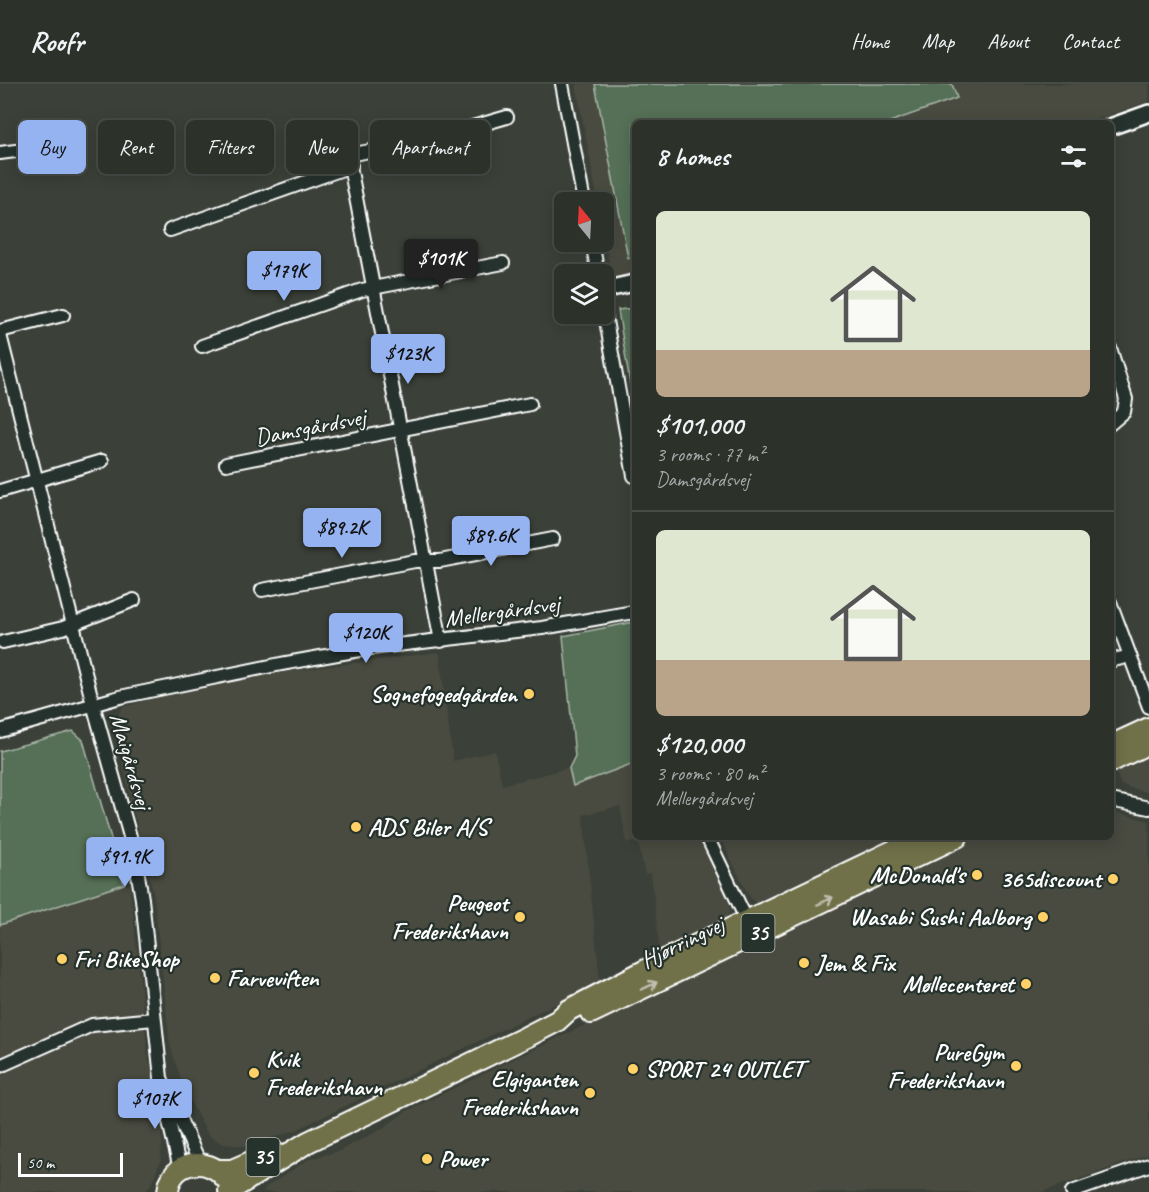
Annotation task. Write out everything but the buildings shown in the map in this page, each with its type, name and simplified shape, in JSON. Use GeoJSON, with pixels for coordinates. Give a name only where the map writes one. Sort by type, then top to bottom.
{"type":"FeatureCollection","features":[{"type":"Feature","properties":{"kind":"main road"},"geometry":{"type":"LineString","coordinates":[[1114,744],[1149,728]]}},
{"type":"Feature","properties":{"kind":"main road"},"geometry":{"type":"LineString","coordinates":[[1114,760],[1149,743]]}},
{"type":"Feature","properties":{"kind":"main road","name":"Hjørringvej"},"geometry":{"type":"LineString","coordinates":[[751,928],[916,840]]}},
{"type":"Feature","properties":{"kind":"main road","name":"Hjørringvej"},"geometry":{"type":"LineString","coordinates":[[229,1192],[308,1142],[557,1021],[569,1010],[950,840]]}},
{"type":"Feature","properties":{"kind":"main road","name":"Hjørringvej"},"geometry":{"type":"LineString","coordinates":[[209,1167],[232,1170],[281,1149],[308,1142]]}},
{"type":"Feature","properties":{"kind":"main road","name":"35"},"geometry":{"type":"LineString","coordinates":[[180,1169],[209,1167],[228,1183],[229,1192]]}},
{"type":"Feature","properties":{"kind":"main road"},"geometry":{"type":"LineString","coordinates":[[168,1192],[173,1177],[180,1169]]}},
{"type":"Feature","properties":{"kind":"street"},"geometry":{"type":"LineString","coordinates":[[562,84],[582,192]]}},
{"type":"Feature","properties":{"kind":"street"},"geometry":{"type":"LineString","coordinates":[[1114,126],[1149,113]]}},
{"type":"Feature","properties":{"kind":"street"},"geometry":{"type":"LineString","coordinates":[[358,158],[507,117]]}},
{"type":"Feature","properties":{"kind":"street"},"geometry":{"type":"LineString","coordinates":[[0,153],[18,151]]}},
{"type":"Feature","properties":{"kind":"street"},"geometry":{"type":"LineString","coordinates":[[170,230],[314,174]]}},
{"type":"Feature","properties":{"kind":"street","name":"Damsgårdsvej"},"geometry":{"type":"LineString","coordinates":[[353,174],[441,641]]}},
{"type":"Feature","properties":{"kind":"street"},"geometry":{"type":"LineString","coordinates":[[202,346],[374,287],[503,263]]}},
{"type":"Feature","properties":{"kind":"street"},"geometry":{"type":"LineString","coordinates":[[614,288],[632,283]]}},
{"type":"Feature","properties":{"kind":"street","name":"Maigårdsvej"},"geometry":{"type":"LineString","coordinates":[[63,315],[0,333],[2,350],[93,704],[134,851],[142,899],[157,1054],[167,1093],[209,1167]]}},
{"type":"Feature","properties":{"kind":"street"},"geometry":{"type":"LineString","coordinates":[[607,324],[632,465]]}},
{"type":"Feature","properties":{"kind":"street"},"geometry":{"type":"LineString","coordinates":[[1114,361],[1126,399],[1124,412],[1114,421]]}},
{"type":"Feature","properties":{"kind":"street","name":"Damsgårdsvej"},"geometry":{"type":"LineString","coordinates":[[226,464],[530,405]]}},
{"type":"Feature","properties":{"kind":"street"},"geometry":{"type":"LineString","coordinates":[[0,491],[102,461]]}},
{"type":"Feature","properties":{"kind":"street"},"geometry":{"type":"LineString","coordinates":[[262,590],[426,561],[440,561],[553,539]]}},
{"type":"Feature","properties":{"kind":"street"},"geometry":{"type":"LineString","coordinates":[[3,642],[73,623],[134,600]]}},
{"type":"Feature","properties":{"kind":"street","name":"Mellergårdsvej"},"geometry":{"type":"LineString","coordinates":[[0,731],[93,704],[280,664],[371,648],[441,641],[632,612]]}},
{"type":"Feature","properties":{"kind":"street"},"geometry":{"type":"LineString","coordinates":[[1114,613],[1149,707]]}},
{"type":"Feature","properties":{"kind":"street"},"geometry":{"type":"LineString","coordinates":[[1114,660],[1130,656]]}},
{"type":"Feature","properties":{"kind":"street"},"geometry":{"type":"LineString","coordinates":[[1114,798],[1149,808]]}},
{"type":"Feature","properties":{"kind":"street"},"geometry":{"type":"LineString","coordinates":[[708,840],[751,928]]}},
{"type":"Feature","properties":{"kind":"street"},"geometry":{"type":"LineString","coordinates":[[0,1066],[92,1025],[154,1019]]}},
{"type":"Feature","properties":{"kind":"street","name":"Maigårdsvej"},"geometry":{"type":"LineString","coordinates":[[167,1093],[165,1104],[180,1169]]}},
{"type":"Feature","properties":{"kind":"street"},"geometry":{"type":"LineString","coordinates":[[1074,1192],[1149,1165]]}},
{"type":"Feature","properties":{"kind":"shaded area"},"geometry":{"type":"Polygon","coordinates":[[[576,84],[1149,84],[1149,101],[1095,120],[632,120],[632,275],[614,279],[614,264],[609,264],[607,252],[614,252],[614,192],[596,192],[576,84]]]}},
{"type":"Feature","properties":{"kind":"shaded area"},"geometry":{"type":"Polygon","coordinates":[[[439,652],[453,761],[495,751],[502,785],[569,768],[573,786],[632,764],[632,840],[702,840],[726,891],[730,910],[727,919],[660,953],[651,873],[645,874],[638,841],[627,843],[620,806],[583,815],[600,982],[294,1131],[244,1146],[223,1144],[209,1136],[202,1124],[184,1089],[170,1045],[154,896],[113,723],[123,707],[278,673],[439,652]]]}},
{"type":"Feature","properties":{"kind":"shaded area"},"geometry":{"type":"Polygon","coordinates":[[[1149,752],[1149,793],[1121,785],[1116,773],[1118,767],[1149,752]]]}},
{"type":"Feature","properties":{"kind":"shaded area"},"geometry":{"type":"Polygon","coordinates":[[[1114,812],[1149,821],[1149,1154],[1042,1192],[264,1192],[265,1188],[309,1159],[339,1151],[382,1129],[405,1112],[967,840],[1114,840],[1114,812]]]}},
{"type":"Feature","properties":{"kind":"shaded area"},"geometry":{"type":"Polygon","coordinates":[[[721,840],[891,840],[758,906],[749,896],[721,840]]]}},
{"type":"Feature","properties":{"kind":"shaded area"},"geometry":{"type":"Polygon","coordinates":[[[124,884],[130,886],[148,1057],[156,1086],[162,1143],[160,1163],[145,1192],[0,1192],[0,925],[124,884]]]}},
{"type":"Feature","properties":{"kind":"green space"},"geometry":{"type":"Polygon","coordinates":[[[595,84],[952,84],[957,98],[895,120],[632,120],[632,257],[628,258],[595,84]]]}},
{"type":"Feature","properties":{"kind":"green space"},"geometry":{"type":"Polygon","coordinates":[[[632,308],[632,397],[618,310],[632,308]]]}},
{"type":"Feature","properties":{"kind":"green space"},"geometry":{"type":"Polygon","coordinates":[[[632,622],[632,764],[573,786],[569,768],[575,756],[563,636],[632,622]]]}},
{"type":"Feature","properties":{"kind":"green space"},"geometry":{"type":"Polygon","coordinates":[[[73,731],[83,740],[124,884],[0,925],[0,751],[73,731]]]}},
{"type":"Feature","properties":{"kind":"place","name":"Sognefogedgården"},"geometry":{"type":"Point","coordinates":[529,694]}},
{"type":"Feature","properties":{"kind":"place","name":"ADS Biler A/S"},"geometry":{"type":"Point","coordinates":[356,827]}},
{"type":"Feature","properties":{"kind":"place","name":"McDonald's"},"geometry":{"type":"Point","coordinates":[977,875]}},
{"type":"Feature","properties":{"kind":"place","name":"365discount"},"geometry":{"type":"Point","coordinates":[1113,879]}},
{"type":"Feature","properties":{"kind":"place","name":"Peugeot Frederikshavn"},"geometry":{"type":"Point","coordinates":[520,917]}},
{"type":"Feature","properties":{"kind":"place","name":"Wasabi Sushi Aalborg"},"geometry":{"type":"Point","coordinates":[1043,917]}},
{"type":"Feature","properties":{"kind":"place","name":"Fri BikeShop"},"geometry":{"type":"Point","coordinates":[62,959]}},
{"type":"Feature","properties":{"kind":"place","name":"Jem & Fix"},"geometry":{"type":"Point","coordinates":[804,963]}},
{"type":"Feature","properties":{"kind":"place","name":"Farveviften"},"geometry":{"type":"Point","coordinates":[215,978]}},
{"type":"Feature","properties":{"kind":"place","name":"Møllecenteret"},"geometry":{"type":"Point","coordinates":[1026,984]}},
{"type":"Feature","properties":{"kind":"place","name":"PureGym Frederikshavn"},"geometry":{"type":"Point","coordinates":[1016,1066]}},
{"type":"Feature","properties":{"kind":"place","name":"SPORT 24 OUTLET"},"geometry":{"type":"Point","coordinates":[633,1069]}},
{"type":"Feature","properties":{"kind":"place","name":"Kvik Frederikshavn"},"geometry":{"type":"Point","coordinates":[254,1073]}},
{"type":"Feature","properties":{"kind":"place","name":"Elgiganten Frederikshavn"},"geometry":{"type":"Point","coordinates":[590,1093]}},
{"type":"Feature","properties":{"kind":"place","name":"Power"},"geometry":{"type":"Point","coordinates":[427,1159]}}]}
